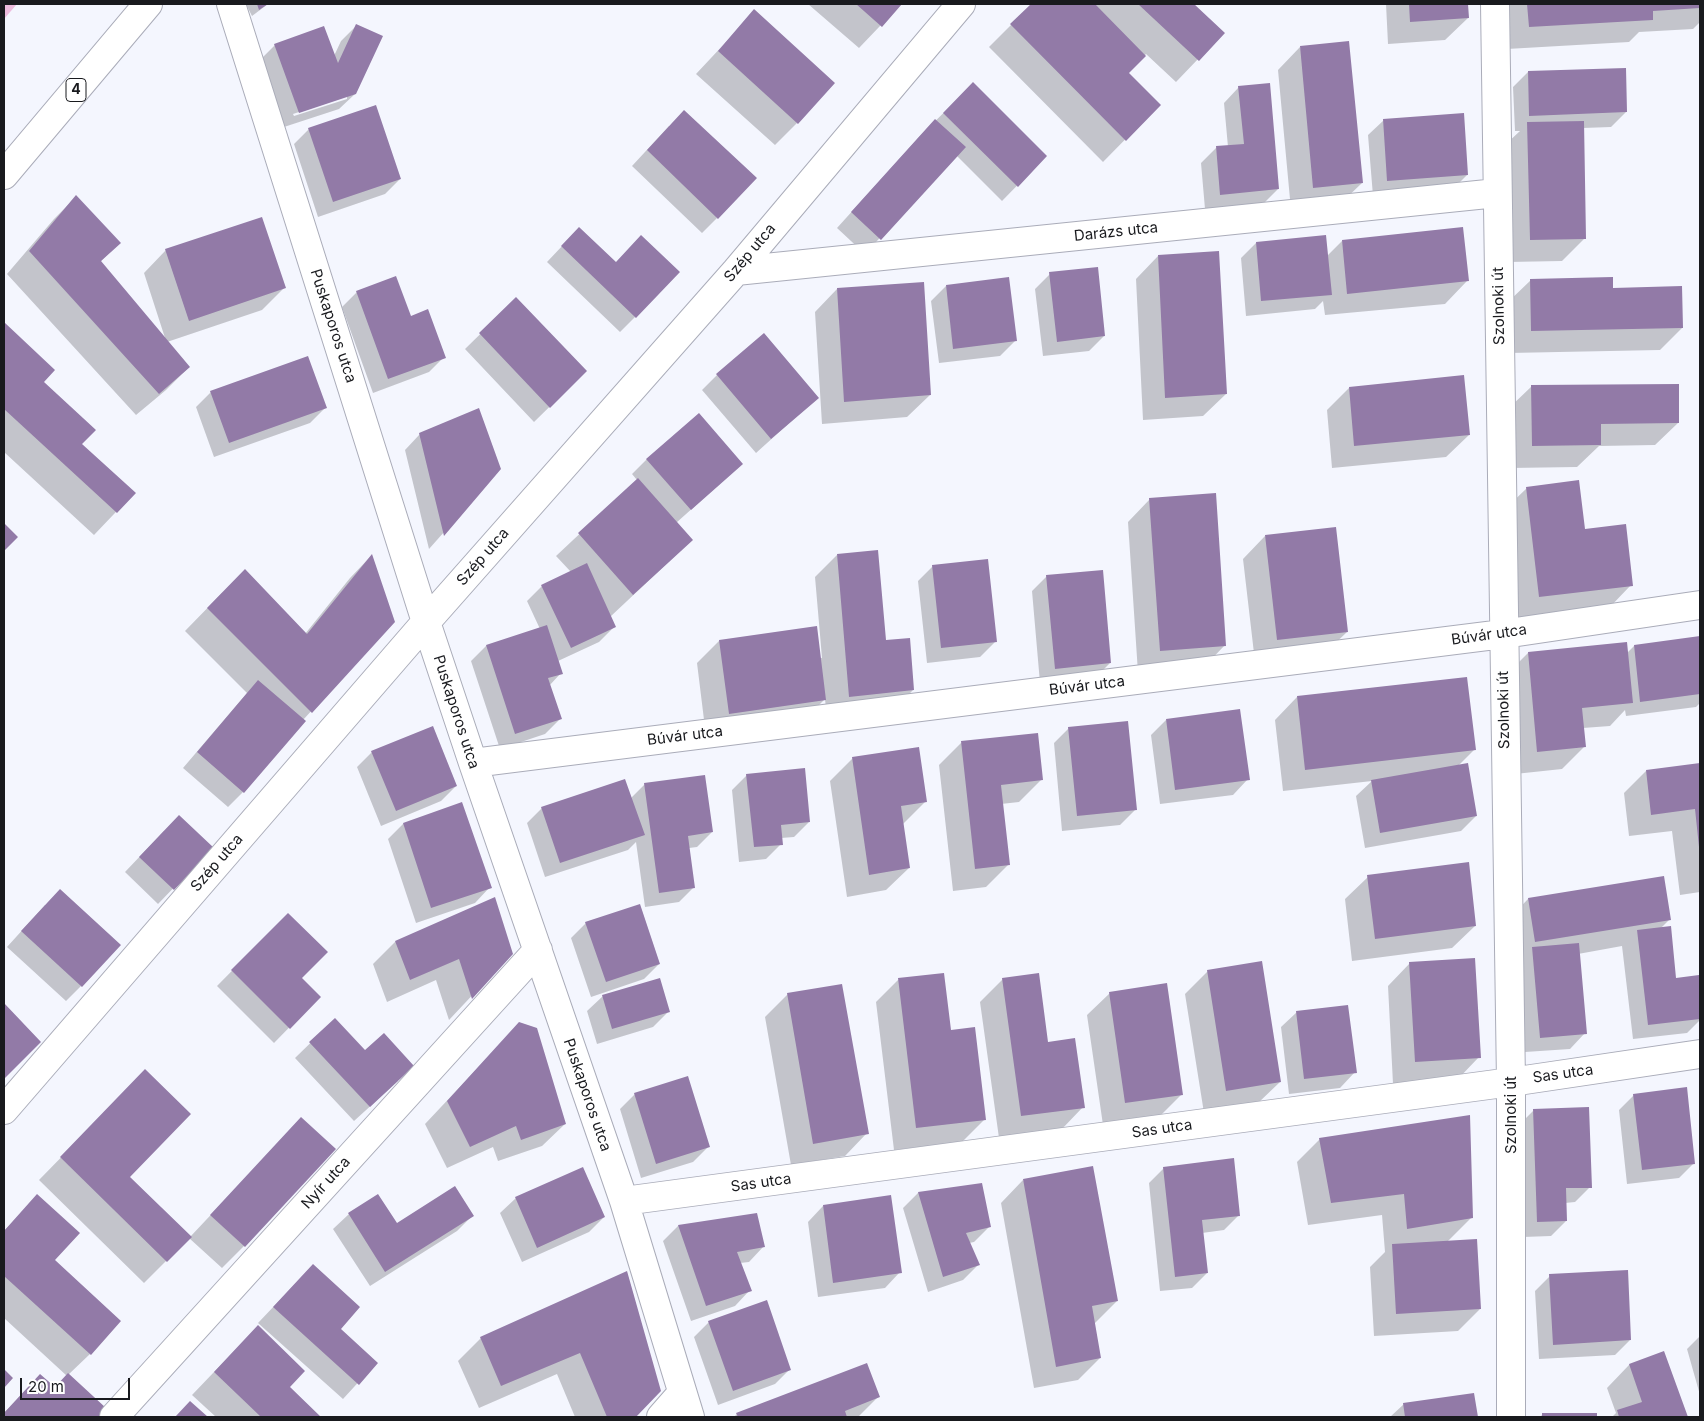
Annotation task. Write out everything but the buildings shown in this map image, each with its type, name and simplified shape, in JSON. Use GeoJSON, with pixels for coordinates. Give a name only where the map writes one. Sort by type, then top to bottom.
{"type":"FeatureCollection","features":[{"type":"Feature","properties":{"kind":"street","name":"4"},"geometry":{"type":"LineString","coordinates":[[6,167],[148,4]]}},
{"type":"Feature","properties":{"kind":"street","name":"Puskaporos utca"},"geometry":{"type":"LineString","coordinates":[[231,4],[426,622],[624,1201],[686,1405]]}},
{"type":"Feature","properties":{"kind":"street","name":"Szép utca"},"geometry":{"type":"LineString","coordinates":[[4,1110],[426,622],[736,271],[961,4]]}},
{"type":"Feature","properties":{"kind":"street","name":"Szolnoki út"},"geometry":{"type":"LineString","coordinates":[[1495,4],[1511,1082],[1510,1417]]}},
{"type":"Feature","properties":{"kind":"street","name":"Darázs utca"},"geometry":{"type":"LineString","coordinates":[[736,271],[1497,193]]}},
{"type":"Feature","properties":{"kind":"street","name":"Búvár utca"},"geometry":{"type":"LineString","coordinates":[[473,763],[1503,634],[1700,605]]}},
{"type":"Feature","properties":{"kind":"street","name":"Nyír utca"},"geometry":{"type":"LineString","coordinates":[[114,1417],[538,950]]}},
{"type":"Feature","properties":{"kind":"street","name":"Sas utca"},"geometry":{"type":"LineString","coordinates":[[624,1201],[1511,1082],[1700,1054]]}},
{"type":"Feature","properties":{"kind":"street"},"geometry":{"type":"LineString","coordinates":[[661,1417],[686,1405]]}},
{"type":"Feature","properties":{"kind":"shaded area"},"geometry":{"type":"Polygon","coordinates":[[[4,4],[17,4],[4,19],[4,4]]]}}]}
